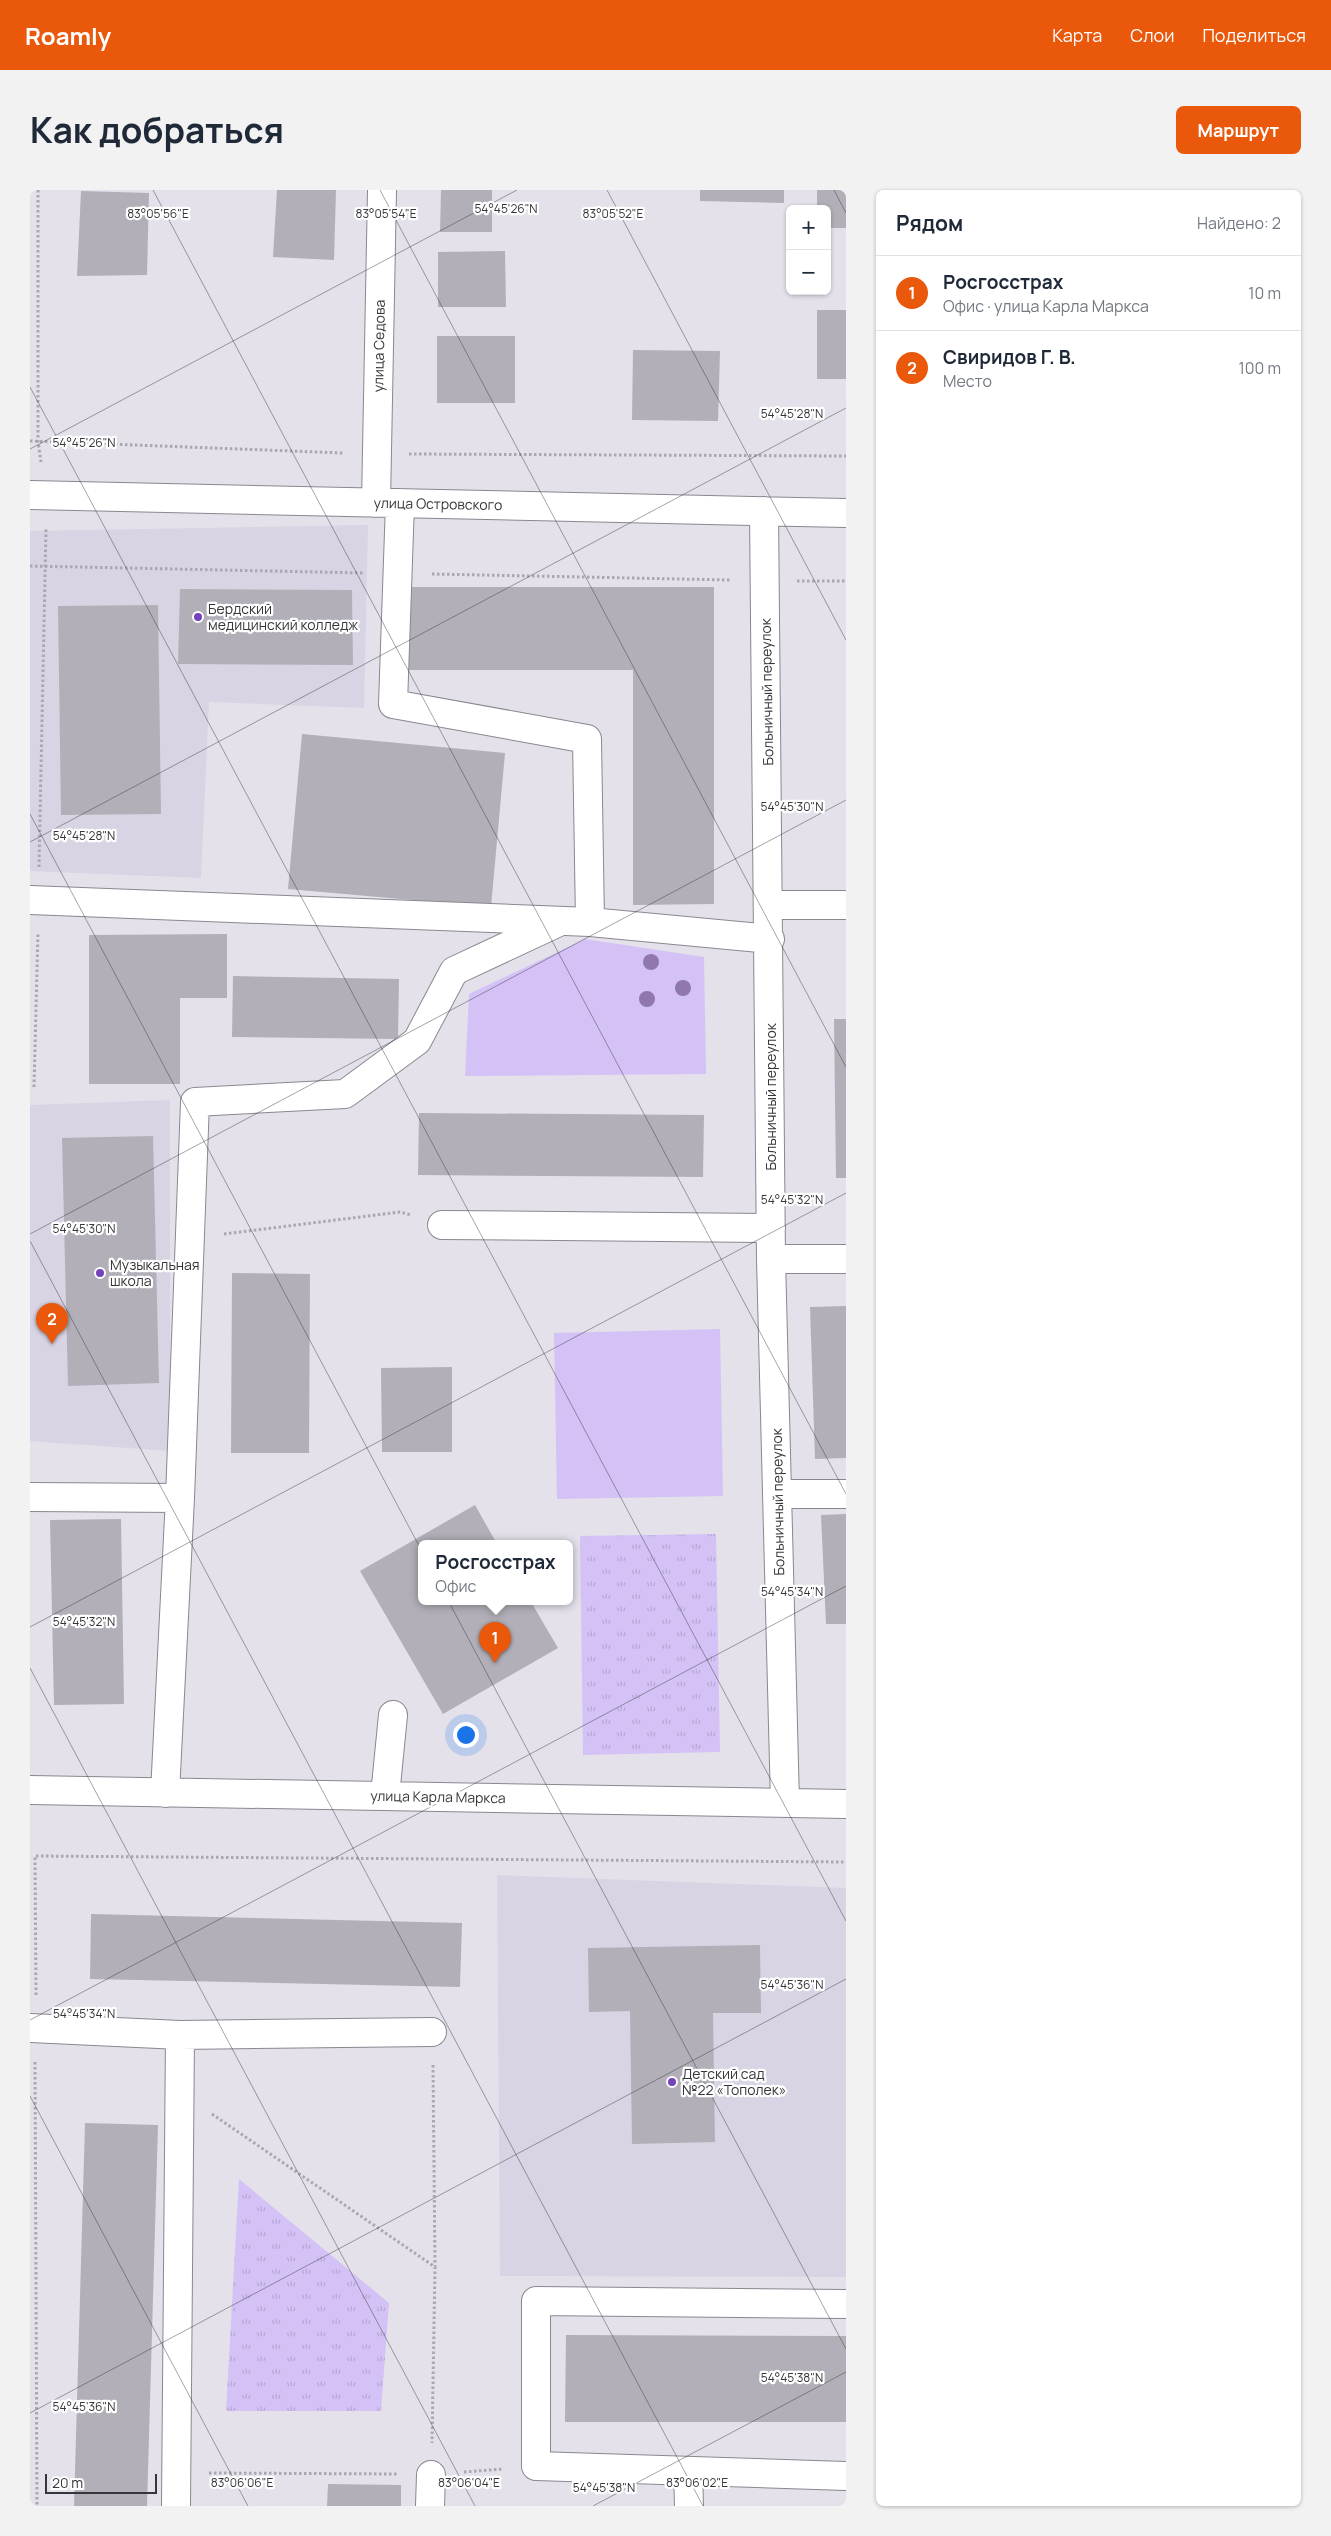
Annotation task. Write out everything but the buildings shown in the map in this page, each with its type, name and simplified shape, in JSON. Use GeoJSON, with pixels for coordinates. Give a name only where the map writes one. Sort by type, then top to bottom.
{"type":"FeatureCollection","features":[{"type":"Feature","properties":{"kind":"street","name":"улица Седова"},"geometry":{"type":"LineString","coordinates":[[382,190],[377,454],[388,503],[396,573],[393,704],[587,739],[590,922]]}},
{"type":"Feature","properties":{"kind":"street","name":"улица Островского"},"geometry":{"type":"LineString","coordinates":[[38,495],[846,513]]}},
{"type":"Feature","properties":{"kind":"street","name":"Больничный переулок"},"geometry":{"type":"LineString","coordinates":[[764,511],[770,905],[771,1259],[785,1803]]}},
{"type":"Feature","properties":{"kind":"street"},"geometry":{"type":"LineString","coordinates":[[34,900],[590,922],[770,939]]}},
{"type":"Feature","properties":{"kind":"street"},"geometry":{"type":"LineString","coordinates":[[770,905],[846,905]]}},
{"type":"Feature","properties":{"kind":"street"},"geometry":{"type":"LineString","coordinates":[[165,1793],[180,1498],[195,1102],[345,1094],[417,1040],[454,971],[561,921]]}},
{"type":"Feature","properties":{"kind":"street"},"geometry":{"type":"LineString","coordinates":[[442,1225],[772,1228]]}},
{"type":"Feature","properties":{"kind":"street"},"geometry":{"type":"LineString","coordinates":[[771,1259],[846,1259]]}},
{"type":"Feature","properties":{"kind":"street"},"geometry":{"type":"LineString","coordinates":[[778,1494],[846,1494]]}},
{"type":"Feature","properties":{"kind":"street"},"geometry":{"type":"LineString","coordinates":[[30,1497],[180,1498]]}},
{"type":"Feature","properties":{"kind":"street"},"geometry":{"type":"LineString","coordinates":[[385,1796],[393,1716]]}},
{"type":"Feature","properties":{"kind":"street","name":"улица Карла Маркса"},"geometry":{"type":"LineString","coordinates":[[30,1790],[846,1804]]}},
{"type":"Feature","properties":{"kind":"street"},"geometry":{"type":"LineString","coordinates":[[30,2028],[180,2034],[432,2032]]}},
{"type":"Feature","properties":{"kind":"street"},"geometry":{"type":"LineString","coordinates":[[176,2506],[180,2034]]}},
{"type":"Feature","properties":{"kind":"street"},"geometry":{"type":"LineString","coordinates":[[846,2304],[536,2301],[536,2466],[846,2476]]}},
{"type":"Feature","properties":{"kind":"street"},"geometry":{"type":"LineString","coordinates":[[688,2471],[689,2506]]}},
{"type":"Feature","properties":{"kind":"street"},"geometry":{"type":"LineString","coordinates":[[430,2506],[431,2475]]}},
{"type":"Feature","properties":{"kind":"path"},"geometry":{"type":"LineString","coordinates":[[34,1087],[34,900],[45,566],[38,495],[38,190]]}},
{"type":"Feature","properties":{"kind":"path"},"geometry":{"type":"LineString","coordinates":[[30,441],[377,454],[846,456]]}},
{"type":"Feature","properties":{"kind":"path"},"geometry":{"type":"LineString","coordinates":[[30,566],[846,581]]}},
{"type":"Feature","properties":{"kind":"path"},"geometry":{"type":"LineString","coordinates":[[190,1238],[400,1212],[442,1225]]}},
{"type":"Feature","properties":{"kind":"path"},"geometry":{"type":"LineString","coordinates":[[431,2475],[435,2267],[432,2032]]}},
{"type":"Feature","properties":{"kind":"path"},"geometry":{"type":"LineString","coordinates":[[30,2074],[36,2075]]}},
{"type":"Feature","properties":{"kind":"path"},"geometry":{"type":"LineString","coordinates":[[180,2093],[435,2267]]}},
{"type":"Feature","properties":{"kind":"path"},"geometry":{"type":"LineString","coordinates":[[176,2473],[431,2475],[536,2466]]}},
{"type":"Feature","properties":{"kind":"shaded area","name":"Бердский медицинский колледж"},"geometry":{"type":"Polygon","coordinates":[[[368,525],[364,708],[209,702],[201,878],[30,871],[30,531],[368,525]]]}},
{"type":"Feature","properties":{"kind":"shaded area","name":"Музыкальная школа"},"geometry":{"type":"Polygon","coordinates":[[[170,1100],[170,1451],[30,1441],[30,1105],[170,1100]]]}},
{"type":"Feature","properties":{"kind":"shaded area","name":"Детский сад №22 «Тополек»"},"geometry":{"type":"Polygon","coordinates":[[[497,1875],[846,1888],[846,2277],[500,2276],[497,1875]]]}},
{"type":"Feature","properties":{"kind":"green space"},"geometry":{"type":"Polygon","coordinates":[[[585,939],[704,957],[706,1074],[465,1076],[469,994],[585,939]]]}},
{"type":"Feature","properties":{"kind":"green space"},"geometry":{"type":"Polygon","coordinates":[[[720,1329],[723,1496],[557,1499],[554,1333],[720,1329]]]}},
{"type":"Feature","properties":{"kind":"green space"},"geometry":{"type":"Polygon","coordinates":[[[716,1534],[720,1752],[583,1755],[580,1536],[716,1534]]]}},
{"type":"Feature","properties":{"kind":"green space"},"geometry":{"type":"Polygon","coordinates":[[[239,2179],[389,2303],[381,2411],[226,2411],[239,2179]]]}},
{"type":"Feature","properties":{"kind":"place","name":"Бердский медицинский колледж"},"geometry":{"type":"Point","coordinates":[198,617]}},
{"type":"Feature","properties":{"kind":"place","name":"Музыкальная школа"},"geometry":{"type":"Point","coordinates":[100,1273]}},
{"type":"Feature","properties":{"kind":"place","name":"Свиридов Г. В."},"geometry":{"type":"Point","coordinates":[52,1344]}},
{"type":"Feature","properties":{"kind":"place","name":"Росгосстрах"},"geometry":{"type":"Point","coordinates":[495,1663]}},
{"type":"Feature","properties":{"kind":"place","name":"Детский сад №22 «Тополек»"},"geometry":{"type":"Point","coordinates":[672,2082]}}]}
